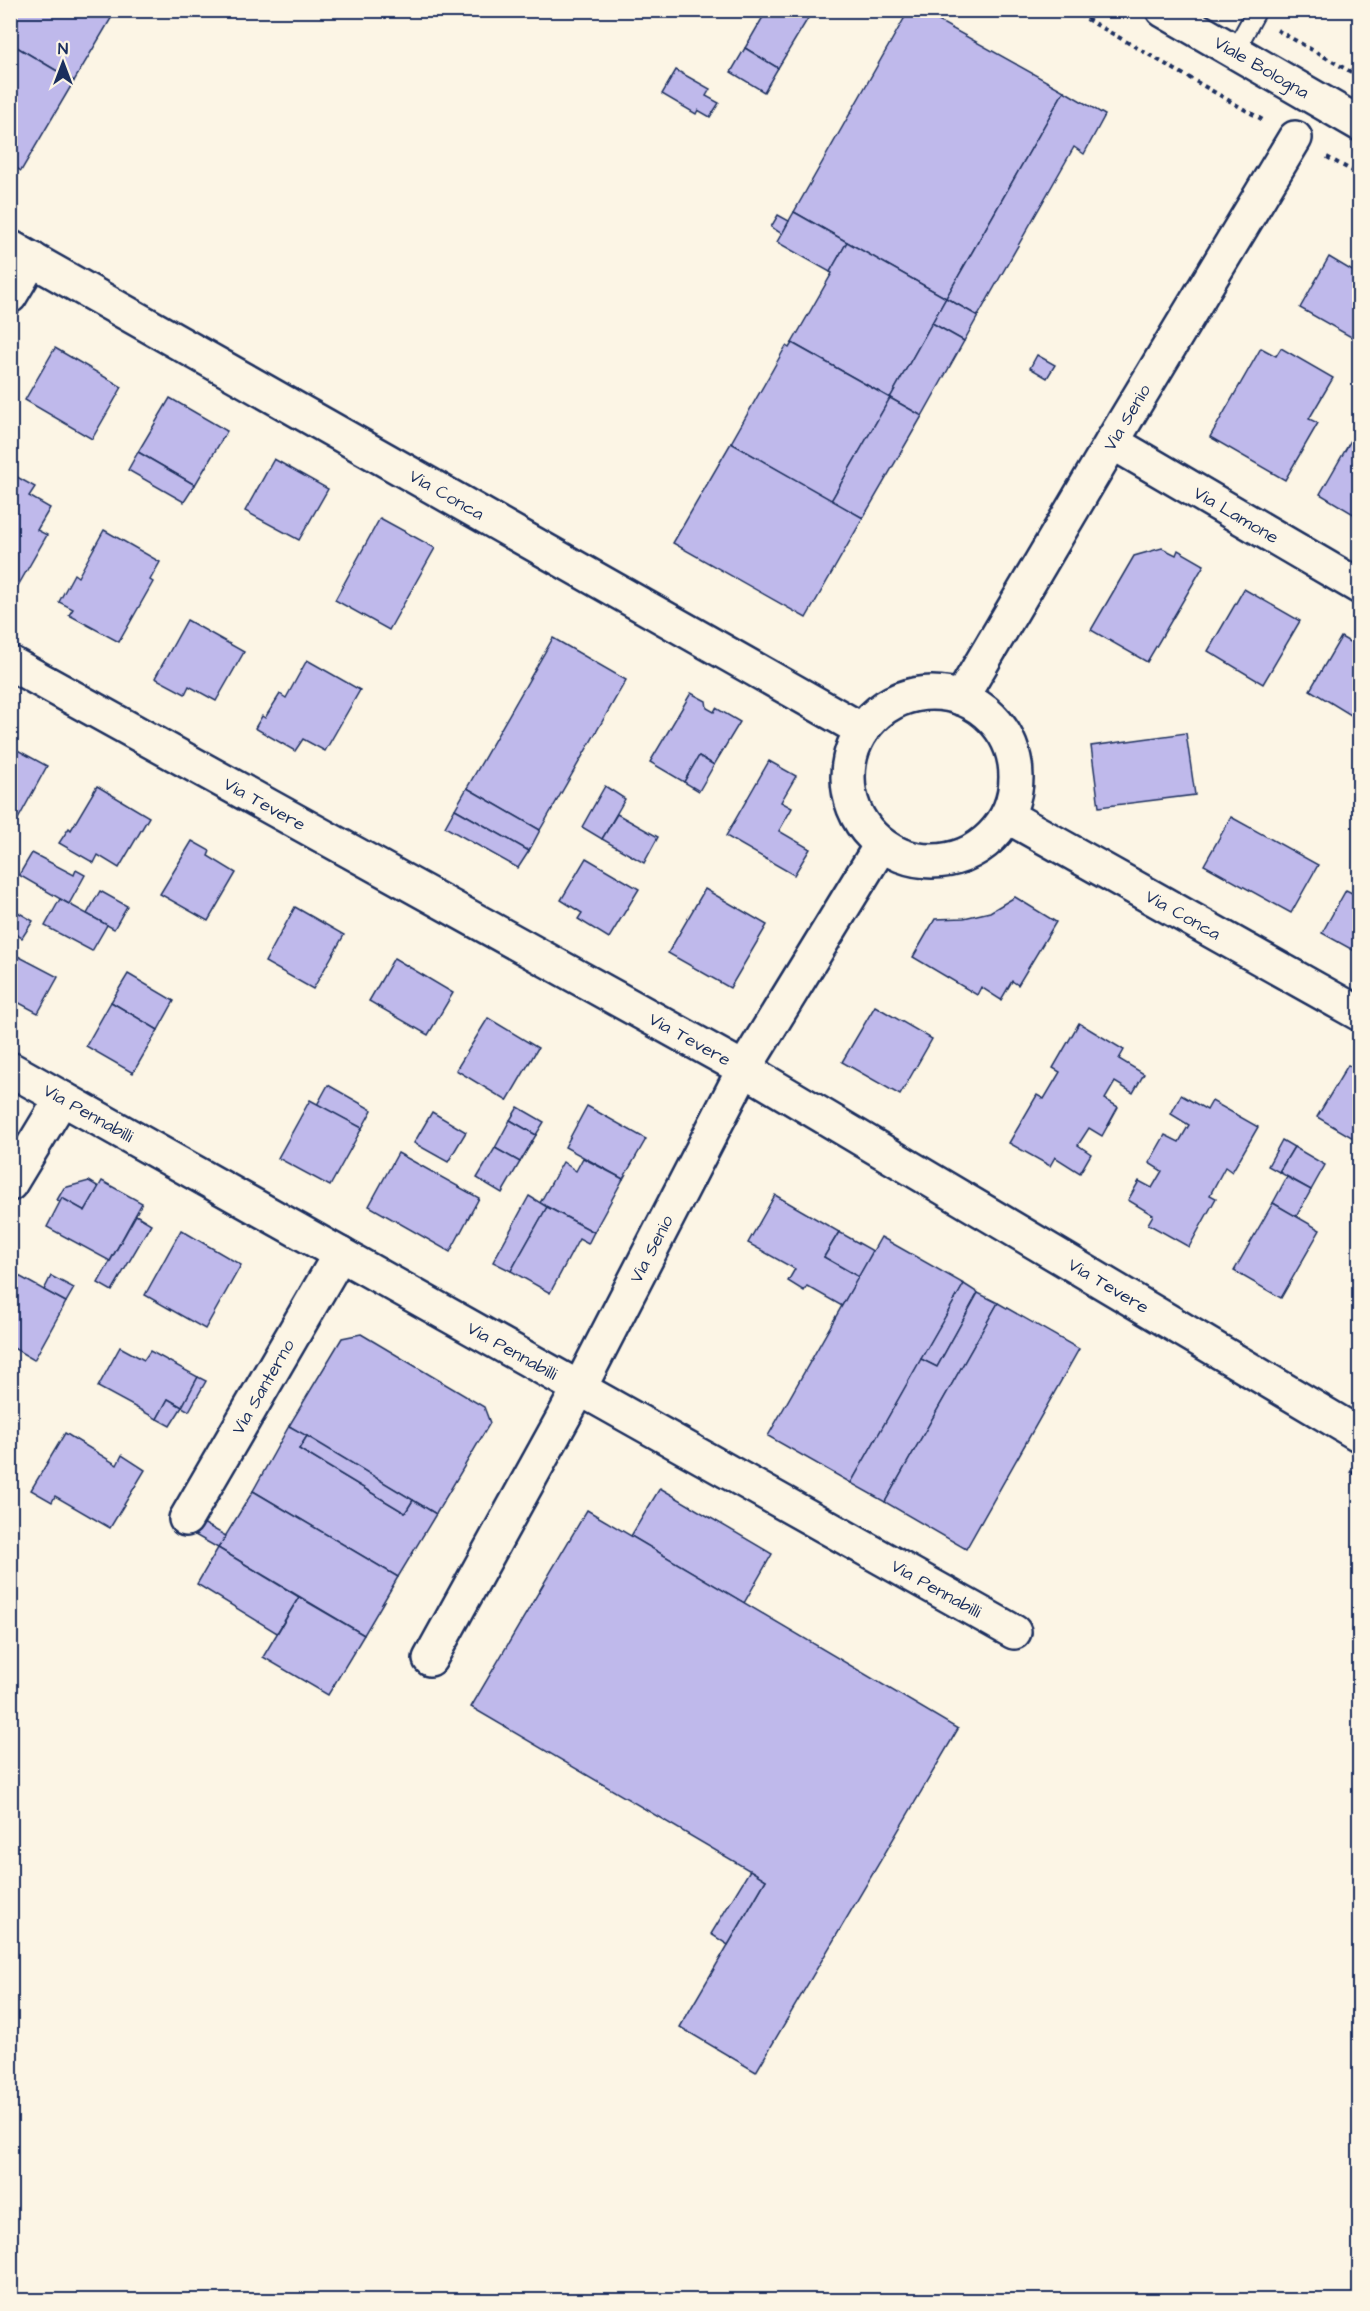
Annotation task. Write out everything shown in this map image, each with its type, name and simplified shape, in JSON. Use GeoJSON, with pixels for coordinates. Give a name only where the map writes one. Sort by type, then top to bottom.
{"type":"FeatureCollection","features":[{"type":"Feature","properties":{"kind":"street","name":"Viale Bologna"},"geometry":{"type":"LineString","coordinates":[[1163,10],[1359,124]]}},
{"type":"Feature","properties":{"kind":"street","name":"Via Senio"},"geometry":{"type":"LineString","coordinates":[[962,698],[1112,442],[1295,138]]}},
{"type":"Feature","properties":{"kind":"street"},"geometry":{"type":"LineString","coordinates":[[10,296],[21,253]]}},
{"type":"Feature","properties":{"kind":"street","name":"Via Conca"},"geometry":{"type":"LineString","coordinates":[[21,253],[862,730]]}},
{"type":"Feature","properties":{"kind":"street","name":"Via Lamone"},"geometry":{"type":"LineString","coordinates":[[1112,442],[1359,587]]}},
{"type":"Feature","properties":{"kind":"street","name":"Via Tevere"},"geometry":{"type":"LineString","coordinates":[[10,663],[744,1069],[1359,1434]]}},
{"type":"Feature","properties":{"kind":"street"},"geometry":{"type":"LineString","coordinates":[[934,693],[962,698],[986,713],[1004,734],[1015,761],[1015,789],[1007,816],[989,839],[965,855],[936,861],[907,858],[881,845],[863,827],[851,804],[847,778],[851,753],[862,730],[881,710],[906,697],[934,693]]}},
{"type":"Feature","properties":{"kind":"street","name":"Via Conca"},"geometry":{"type":"LineString","coordinates":[[1007,816],[1359,1014]]}},
{"type":"Feature","properties":{"kind":"street","name":"Via Senio"},"geometry":{"type":"LineString","coordinates":[[430,1659],[579,1389],[744,1069],[881,845]]}},
{"type":"Feature","properties":{"kind":"street","name":"Via Pennabilli"},"geometry":{"type":"LineString","coordinates":[[10,1070],[1014,1632]]}},
{"type":"Feature","properties":{"kind":"street"},"geometry":{"type":"LineString","coordinates":[[10,1184],[62,1098]]}},
{"type":"Feature","properties":{"kind":"street","name":"Via Santerno"},"geometry":{"type":"LineString","coordinates":[[186,1519],[340,1254]]}},
{"type":"Feature","properties":{"kind":"lane"},"geometry":{"type":"LineString","coordinates":[[1234,52],[1255,13]]}},
{"type":"Feature","properties":{"kind":"path"},"geometry":{"type":"LineString","coordinates":[[1071,10],[1359,175]]}},
{"type":"Feature","properties":{"kind":"path"},"geometry":{"type":"LineString","coordinates":[[1255,13],[1359,77]]}},
{"type":"Feature","properties":{"kind":"building"},"geometry":{"type":"Polygon","coordinates":[[[10,10],[116,10],[74,81],[10,43],[10,10]]]}},
{"type":"Feature","properties":{"kind":"building"},"geometry":{"type":"Polygon","coordinates":[[[767,10],[813,10],[778,68],[745,48],[767,10]]]}},
{"type":"Feature","properties":{"kind":"building"},"geometry":{"type":"Polygon","coordinates":[[[909,10],[919,10],[1064,91],[946,298],[794,212],[909,10]]]}},
{"type":"Feature","properties":{"kind":"building"},"geometry":{"type":"Polygon","coordinates":[[[10,43],[74,81],[21,171],[10,164],[10,43]]]}},
{"type":"Feature","properties":{"kind":"building"},"geometry":{"type":"Polygon","coordinates":[[[745,48],[778,68],[764,92],[731,72],[745,48]]]}},
{"type":"Feature","properties":{"kind":"building"},"geometry":{"type":"Polygon","coordinates":[[[676,70],[710,89],[706,96],[719,103],[710,117],[698,110],[696,114],[662,94],[676,70]]]}},
{"type":"Feature","properties":{"kind":"building"},"geometry":{"type":"Polygon","coordinates":[[[1064,91],[1105,115],[1084,154],[1074,147],[978,316],[946,298],[1064,91]]]}},
{"type":"Feature","properties":{"kind":"building"},"geometry":{"type":"Polygon","coordinates":[[[794,212],[847,242],[830,272],[777,242],[794,212]]]}},
{"type":"Feature","properties":{"kind":"building"},"geometry":{"type":"Polygon","coordinates":[[[778,215],[789,221],[782,234],[771,227],[778,215]]]}},
{"type":"Feature","properties":{"kind":"building"},"geometry":{"type":"Polygon","coordinates":[[[847,242],[946,298],[890,398],[792,343],[847,242]]]}},
{"type":"Feature","properties":{"kind":"building"},"geometry":{"type":"Polygon","coordinates":[[[1329,257],[1354,272],[1357,266],[1360,268],[1360,342],[1300,308],[1329,257]]]}},
{"type":"Feature","properties":{"kind":"building"},"geometry":{"type":"Polygon","coordinates":[[[946,298],[978,316],[964,341],[932,323],[946,298]]]}},
{"type":"Feature","properties":{"kind":"building"},"geometry":{"type":"Polygon","coordinates":[[[932,323],[964,341],[922,416],[890,398],[932,323]]]}},
{"type":"Feature","properties":{"kind":"building"},"geometry":{"type":"Polygon","coordinates":[[[792,343],[890,398],[831,501],[731,443],[786,346],[789,348],[792,343]]]}},
{"type":"Feature","properties":{"kind":"building"},"geometry":{"type":"Polygon","coordinates":[[[55,348],[122,387],[92,439],[25,400],[55,348]]]}},
{"type":"Feature","properties":{"kind":"building"},"geometry":{"type":"Polygon","coordinates":[[[1261,348],[1276,356],[1281,348],[1333,378],[1309,419],[1318,423],[1285,480],[1210,437],[1261,348]]]}},
{"type":"Feature","properties":{"kind":"building"},"geometry":{"type":"Polygon","coordinates":[[[1037,355],[1055,365],[1047,378],[1030,368],[1037,355]]]}},
{"type":"Feature","properties":{"kind":"building"},"geometry":{"type":"Polygon","coordinates":[[[170,398],[227,431],[195,485],[138,452],[170,398]]]}},
{"type":"Feature","properties":{"kind":"building"},"geometry":{"type":"Polygon","coordinates":[[[890,398],[922,416],[863,518],[831,501],[890,398]]]}},
{"type":"Feature","properties":{"kind":"building"},"geometry":{"type":"Polygon","coordinates":[[[1354,435],[1360,438],[1360,518],[1320,494],[1354,435]]]}},
{"type":"Feature","properties":{"kind":"building"},"geometry":{"type":"Polygon","coordinates":[[[731,443],[863,518],[806,618],[673,543],[731,443]]]}},
{"type":"Feature","properties":{"kind":"building"},"geometry":{"type":"Polygon","coordinates":[[[138,452],[195,485],[184,502],[128,470],[138,452]]]}},
{"type":"Feature","properties":{"kind":"building"},"geometry":{"type":"Polygon","coordinates":[[[274,459],[328,489],[299,540],[245,511],[274,459]]]}},
{"type":"Feature","properties":{"kind":"building"},"geometry":{"type":"Polygon","coordinates":[[[10,473],[35,487],[29,496],[50,508],[37,530],[47,535],[11,598],[10,473]]]}},
{"type":"Feature","properties":{"kind":"building"},"geometry":{"type":"Polygon","coordinates":[[[380,518],[435,548],[389,630],[335,600],[380,518]]]}},
{"type":"Feature","properties":{"kind":"building"},"geometry":{"type":"Polygon","coordinates":[[[104,530],[160,562],[150,580],[153,582],[119,642],[69,615],[73,609],[59,602],[74,574],[78,577],[104,530]]]}},
{"type":"Feature","properties":{"kind":"building"},"geometry":{"type":"Polygon","coordinates":[[[1162,548],[1176,555],[1178,550],[1204,565],[1147,662],[1091,630],[1134,556],[1162,548]]]}},
{"type":"Feature","properties":{"kind":"building"},"geometry":{"type":"Polygon","coordinates":[[[1244,589],[1300,621],[1263,684],[1208,651],[1244,589]]]}},
{"type":"Feature","properties":{"kind":"building"},"geometry":{"type":"Polygon","coordinates":[[[187,620],[244,652],[216,701],[189,686],[185,694],[155,678],[187,620]]]}},
{"type":"Feature","properties":{"kind":"building"},"geometry":{"type":"Polygon","coordinates":[[[1341,637],[1360,648],[1360,655],[1356,661],[1360,663],[1359,720],[1310,690],[1341,637]]]}},
{"type":"Feature","properties":{"kind":"building"},"geometry":{"type":"Polygon","coordinates":[[[553,638],[626,680],[540,830],[467,788],[553,638]]]}},
{"type":"Feature","properties":{"kind":"building"},"geometry":{"type":"Polygon","coordinates":[[[307,660],[360,690],[325,751],[303,739],[295,751],[255,728],[262,716],[265,718],[280,694],[286,698],[307,660]]]}},
{"type":"Feature","properties":{"kind":"building"},"geometry":{"type":"Polygon","coordinates":[[[691,693],[706,701],[707,708],[714,712],[716,708],[740,722],[714,765],[699,756],[684,782],[650,762],[691,693]]]}},
{"type":"Feature","properties":{"kind":"building"},"geometry":{"type":"Polygon","coordinates":[[[1186,733],[1195,795],[1099,807],[1091,746],[1186,733]]]}},
{"type":"Feature","properties":{"kind":"building"},"geometry":{"type":"Polygon","coordinates":[[[10,746],[47,766],[11,832],[10,832],[10,746]]]}},
{"type":"Feature","properties":{"kind":"building"},"geometry":{"type":"Polygon","coordinates":[[[699,756],[714,765],[699,791],[684,782],[699,756]]]}},
{"type":"Feature","properties":{"kind":"building"},"geometry":{"type":"Polygon","coordinates":[[[769,761],[796,776],[781,802],[792,808],[779,831],[810,849],[794,875],[726,836],[769,761]]]}},
{"type":"Feature","properties":{"kind":"building"},"geometry":{"type":"Polygon","coordinates":[[[97,786],[149,817],[119,868],[98,855],[94,863],[59,843],[69,828],[71,830],[97,786]]]}},
{"type":"Feature","properties":{"kind":"building"},"geometry":{"type":"Polygon","coordinates":[[[605,786],[625,799],[602,839],[582,827],[605,786]]]}},
{"type":"Feature","properties":{"kind":"building"},"geometry":{"type":"Polygon","coordinates":[[[467,788],[540,830],[529,851],[455,809],[467,788]]]}},
{"type":"Feature","properties":{"kind":"building"},"geometry":{"type":"Polygon","coordinates":[[[455,809],[529,851],[518,868],[445,827],[455,809]]]}},
{"type":"Feature","properties":{"kind":"building"},"geometry":{"type":"Polygon","coordinates":[[[617,814],[658,837],[644,863],[602,839],[617,814]]]}},
{"type":"Feature","properties":{"kind":"building"},"geometry":{"type":"Polygon","coordinates":[[[1231,817],[1318,865],[1291,913],[1204,865],[1231,817]]]}},
{"type":"Feature","properties":{"kind":"building"},"geometry":{"type":"Polygon","coordinates":[[[192,841],[210,851],[208,856],[236,873],[208,921],[160,894],[192,841]]]}},
{"type":"Feature","properties":{"kind":"building"},"geometry":{"type":"Polygon","coordinates":[[[32,853],[74,875],[76,870],[85,875],[69,904],[19,875],[32,853]]]}},
{"type":"Feature","properties":{"kind":"building"},"geometry":{"type":"Polygon","coordinates":[[[586,858],[639,889],[609,938],[578,919],[582,913],[561,900],[586,858]]]}},
{"type":"Feature","properties":{"kind":"building"},"geometry":{"type":"Polygon","coordinates":[[[705,889],[767,925],[730,988],[668,953],[705,889]]]}},
{"type":"Feature","properties":{"kind":"building"},"geometry":{"type":"Polygon","coordinates":[[[1346,890],[1360,897],[1360,954],[1322,933],[1346,890]]]}},
{"type":"Feature","properties":{"kind":"building"},"geometry":{"type":"Polygon","coordinates":[[[100,891],[127,906],[114,929],[87,914],[100,891]]]}},
{"type":"Feature","properties":{"kind":"building"},"geometry":{"type":"Polygon","coordinates":[[[1015,897],[1056,922],[1018,985],[1012,981],[1001,1000],[981,987],[977,995],[913,957],[935,919],[964,918],[990,912],[1015,897]]]}},
{"type":"Feature","properties":{"kind":"building"},"geometry":{"type":"Polygon","coordinates":[[[60,899],[107,925],[92,951],[45,926],[60,899]]]}},
{"type":"Feature","properties":{"kind":"building"},"geometry":{"type":"Polygon","coordinates":[[[295,907],[344,935],[313,989],[265,962],[295,907]]]}},
{"type":"Feature","properties":{"kind":"building"},"geometry":{"type":"Polygon","coordinates":[[[16,911],[33,921],[22,938],[10,931],[10,923],[16,911]]]}},
{"type":"Feature","properties":{"kind":"building"},"geometry":{"type":"Polygon","coordinates":[[[10,952],[58,977],[38,1013],[10,998],[10,952]]]}},
{"type":"Feature","properties":{"kind":"building"},"geometry":{"type":"Polygon","coordinates":[[[394,958],[453,993],[428,1035],[369,1001],[394,958]]]}},
{"type":"Feature","properties":{"kind":"building"},"geometry":{"type":"Polygon","coordinates":[[[128,974],[174,1001],[158,1030],[111,1002],[128,974]]]}},
{"type":"Feature","properties":{"kind":"building"},"geometry":{"type":"Polygon","coordinates":[[[111,1002],[158,1030],[133,1073],[86,1046],[111,1002]]]}},
{"type":"Feature","properties":{"kind":"building"},"geometry":{"type":"Polygon","coordinates":[[[875,1006],[932,1039],[900,1095],[842,1062],[875,1006]]]}},
{"type":"Feature","properties":{"kind":"building"},"geometry":{"type":"Polygon","coordinates":[[[488,1018],[538,1048],[507,1101],[456,1070],[488,1018]]]}},
{"type":"Feature","properties":{"kind":"building"},"geometry":{"type":"Polygon","coordinates":[[[1079,1023],[1124,1050],[1119,1059],[1144,1074],[1133,1093],[1115,1082],[1105,1099],[1118,1107],[1102,1136],[1089,1128],[1078,1145],[1091,1154],[1080,1173],[1055,1157],[1050,1166],[1009,1143],[1037,1095],[1044,1099],[1060,1072],[1053,1068],[1079,1023]]]}},
{"type":"Feature","properties":{"kind":"building"},"geometry":{"type":"Polygon","coordinates":[[[1348,1065],[1360,1072],[1360,1142],[1317,1117],[1348,1065]]]}},
{"type":"Feature","properties":{"kind":"building"},"geometry":{"type":"Polygon","coordinates":[[[328,1085],[372,1110],[362,1128],[317,1105],[328,1085]]]}},
{"type":"Feature","properties":{"kind":"building"},"geometry":{"type":"Polygon","coordinates":[[[1181,1095],[1207,1110],[1212,1101],[1258,1127],[1232,1172],[1225,1167],[1210,1195],[1216,1198],[1189,1247],[1148,1224],[1153,1215],[1128,1200],[1139,1181],[1152,1188],[1162,1171],[1149,1163],[1165,1135],[1179,1142],[1189,1125],[1171,1114],[1181,1095]]]}},
{"type":"Feature","properties":{"kind":"building"},"geometry":{"type":"Polygon","coordinates":[[[310,1100],[362,1128],[330,1186],[278,1158],[310,1100]]]}},
{"type":"Feature","properties":{"kind":"building"},"geometry":{"type":"Polygon","coordinates":[[[587,1106],[646,1139],[623,1179],[565,1147],[587,1106]]]}},
{"type":"Feature","properties":{"kind":"building"},"geometry":{"type":"Polygon","coordinates":[[[518,1107],[544,1122],[536,1135],[510,1120],[518,1107]]]}},
{"type":"Feature","properties":{"kind":"building"},"geometry":{"type":"Polygon","coordinates":[[[432,1112],[466,1132],[448,1162],[414,1143],[432,1112]]]}},
{"type":"Feature","properties":{"kind":"building"},"geometry":{"type":"Polygon","coordinates":[[[510,1120],[536,1135],[520,1162],[495,1148],[510,1120]]]}},
{"type":"Feature","properties":{"kind":"building"},"geometry":{"type":"Polygon","coordinates":[[[1282,1140],[1294,1147],[1279,1172],[1268,1166],[1282,1140]]]}},
{"type":"Feature","properties":{"kind":"building"},"geometry":{"type":"Polygon","coordinates":[[[1294,1147],[1325,1165],[1311,1190],[1279,1172],[1294,1147]]]}},
{"type":"Feature","properties":{"kind":"building"},"geometry":{"type":"Polygon","coordinates":[[[495,1148],[520,1162],[502,1193],[477,1178],[495,1148]]]}},
{"type":"Feature","properties":{"kind":"building"},"geometry":{"type":"Polygon","coordinates":[[[398,1153],[479,1198],[450,1252],[369,1206],[398,1153]]]}},
{"type":"Feature","properties":{"kind":"building"},"geometry":{"type":"Polygon","coordinates":[[[583,1158],[623,1179],[594,1232],[540,1203],[563,1162],[576,1171],[583,1158]]]}},
{"type":"Feature","properties":{"kind":"building"},"geometry":{"type":"Polygon","coordinates":[[[1287,1177],[1311,1190],[1296,1217],[1273,1203],[1287,1177]]]}},
{"type":"Feature","properties":{"kind":"building"},"geometry":{"type":"Polygon","coordinates":[[[89,1181],[99,1187],[85,1211],[62,1198],[60,1201],[57,1200],[64,1188],[89,1181]]]}},
{"type":"Feature","properties":{"kind":"building"},"geometry":{"type":"Polygon","coordinates":[[[102,1181],[142,1203],[110,1261],[47,1227],[62,1198],[85,1211],[102,1181]]]}},
{"type":"Feature","properties":{"kind":"building"},"geometry":{"type":"Polygon","coordinates":[[[775,1195],[839,1232],[824,1257],[859,1277],[842,1306],[807,1286],[804,1291],[788,1281],[795,1269],[748,1243],[775,1195]]]}},
{"type":"Feature","properties":{"kind":"building"},"geometry":{"type":"Polygon","coordinates":[[[529,1196],[547,1207],[511,1271],[493,1262],[529,1196]]]}},
{"type":"Feature","properties":{"kind":"building"},"geometry":{"type":"Polygon","coordinates":[[[1273,1203],[1320,1230],[1281,1298],[1234,1271],[1273,1203]]]}},
{"type":"Feature","properties":{"kind":"building"},"geometry":{"type":"Polygon","coordinates":[[[547,1207],[594,1232],[588,1244],[579,1239],[550,1293],[511,1271],[547,1207]]]}},
{"type":"Feature","properties":{"kind":"building"},"geometry":{"type":"Polygon","coordinates":[[[136,1215],[151,1224],[112,1291],[98,1283],[136,1215]]]}},
{"type":"Feature","properties":{"kind":"building"},"geometry":{"type":"Polygon","coordinates":[[[181,1230],[241,1265],[205,1329],[145,1295],[181,1230]]]}},
{"type":"Feature","properties":{"kind":"building"},"geometry":{"type":"Polygon","coordinates":[[[839,1232],[873,1251],[859,1277],[824,1257],[839,1232]]]}},
{"type":"Feature","properties":{"kind":"building"},"geometry":{"type":"Polygon","coordinates":[[[881,1237],[964,1284],[851,1483],[768,1436],[881,1237]]]}},
{"type":"Feature","properties":{"kind":"building"},"geometry":{"type":"Polygon","coordinates":[[[17,1275],[66,1302],[34,1360],[10,1346],[10,1286],[17,1275]]]}},
{"type":"Feature","properties":{"kind":"building"},"geometry":{"type":"Polygon","coordinates":[[[51,1276],[74,1288],[66,1302],[44,1290],[51,1276]]]}},
{"type":"Feature","properties":{"kind":"building"},"geometry":{"type":"Polygon","coordinates":[[[964,1284],[978,1293],[937,1367],[921,1359],[964,1284]]]}},
{"type":"Feature","properties":{"kind":"building"},"geometry":{"type":"Polygon","coordinates":[[[978,1293],[998,1303],[885,1502],[851,1483],[921,1359],[937,1367],[978,1293]]]}},
{"type":"Feature","properties":{"kind":"building"},"geometry":{"type":"Polygon","coordinates":[[[998,1303],[1079,1349],[966,1549],[885,1502],[998,1303]]]}},
{"type":"Feature","properties":{"kind":"building"},"geometry":{"type":"Polygon","coordinates":[[[361,1334],[484,1407],[490,1423],[436,1514],[289,1426],[342,1338],[361,1334]]]}},
{"type":"Feature","properties":{"kind":"building"},"geometry":{"type":"Polygon","coordinates":[[[120,1347],[144,1360],[150,1351],[198,1377],[182,1407],[168,1399],[157,1419],[98,1387],[120,1347]]]}},
{"type":"Feature","properties":{"kind":"building"},"geometry":{"type":"Polygon","coordinates":[[[198,1377],[206,1381],[189,1411],[182,1407],[198,1377]]]}},
{"type":"Feature","properties":{"kind":"building"},"geometry":{"type":"Polygon","coordinates":[[[168,1399],[182,1407],[170,1426],[157,1419],[168,1399]]]}},
{"type":"Feature","properties":{"kind":"building"},"geometry":{"type":"Polygon","coordinates":[[[289,1426],[307,1436],[299,1449],[405,1513],[413,1500],[436,1514],[398,1577],[253,1491],[289,1426]]]}},
{"type":"Feature","properties":{"kind":"building"},"geometry":{"type":"Polygon","coordinates":[[[65,1433],[117,1465],[122,1455],[145,1470],[110,1528],[55,1496],[52,1502],[31,1490],[65,1433]]]}},
{"type":"Feature","properties":{"kind":"building"},"geometry":{"type":"Polygon","coordinates":[[[307,1436],[413,1500],[405,1513],[299,1449],[307,1436]]]}},
{"type":"Feature","properties":{"kind":"building"},"geometry":{"type":"Polygon","coordinates":[[[660,1488],[772,1554],[744,1603],[631,1536],[660,1488]]]}},
{"type":"Feature","properties":{"kind":"building"},"geometry":{"type":"Polygon","coordinates":[[[253,1491],[398,1577],[364,1635],[218,1548],[253,1491]]]}},
{"type":"Feature","properties":{"kind":"building"},"geometry":{"type":"Polygon","coordinates":[[[587,1510],[958,1729],[756,2072],[680,2027],[766,1880],[471,1707],[587,1510]]]}},
{"type":"Feature","properties":{"kind":"building"},"geometry":{"type":"Polygon","coordinates":[[[203,1523],[226,1536],[218,1548],[195,1535],[203,1523]]]}},
{"type":"Feature","properties":{"kind":"building"},"geometry":{"type":"Polygon","coordinates":[[[218,1548],[299,1597],[277,1633],[197,1584],[218,1548]]]}},
{"type":"Feature","properties":{"kind":"building"},"geometry":{"type":"Polygon","coordinates":[[[299,1597],[364,1635],[328,1695],[263,1657],[299,1597]]]}},
{"type":"Feature","properties":{"kind":"building"},"geometry":{"type":"Polygon","coordinates":[[[750,1870],[766,1880],[728,1945],[711,1934],[750,1870]]]}}]}
